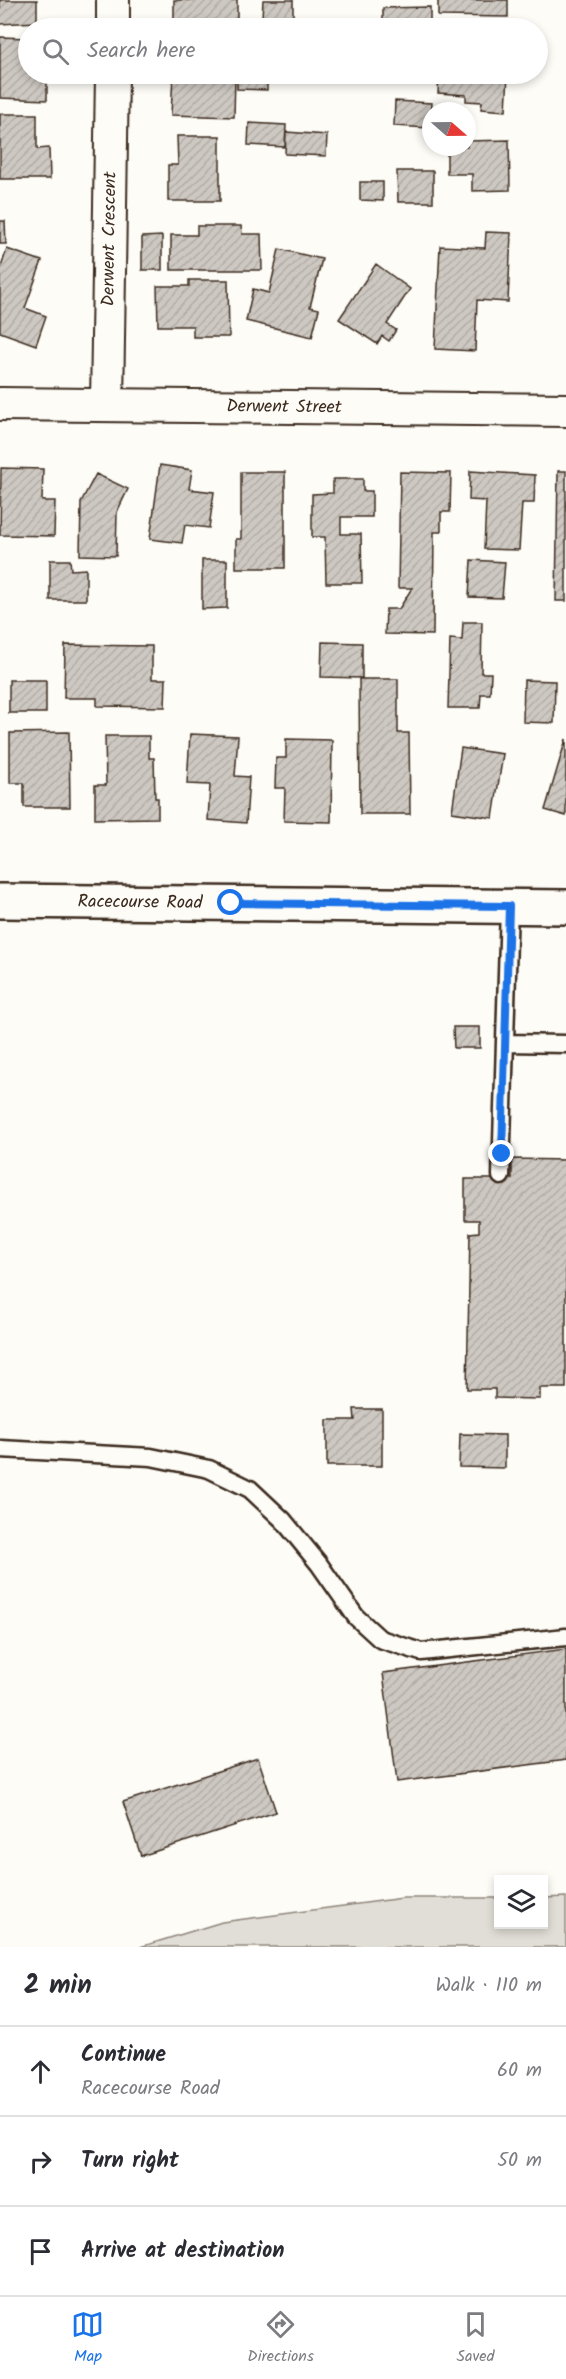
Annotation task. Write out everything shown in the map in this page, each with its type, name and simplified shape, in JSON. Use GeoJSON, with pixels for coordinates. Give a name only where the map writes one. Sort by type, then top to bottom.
{"type":"FeatureCollection","features":[{"type":"Feature","properties":{"kind":"street"},"geometry":{"type":"LineString","coordinates":[[113,0],[113,18]]}},
{"type":"Feature","properties":{"kind":"street","name":"Derwent Crescent"},"geometry":{"type":"LineString","coordinates":[[107,405],[112,84]]}},
{"type":"Feature","properties":{"kind":"street","name":"Derwent Street"},"geometry":{"type":"LineString","coordinates":[[0,404],[566,410]]}},
{"type":"Feature","properties":{"kind":"street","name":"Racecourse Road"},"geometry":{"type":"LineString","coordinates":[[0,901],[566,907]]}},
{"type":"Feature","properties":{"kind":"lane"},"geometry":{"type":"LineString","coordinates":[[501,1176],[509,906]]}},
{"type":"Feature","properties":{"kind":"lane"},"geometry":{"type":"LineString","coordinates":[[506,1043],[566,1044]]}},
{"type":"Feature","properties":{"kind":"lane"},"geometry":{"type":"LineString","coordinates":[[0,1449],[151,1457],[208,1469],[250,1489],[283,1520],[319,1564],[356,1617],[380,1639],[421,1652],[566,1637]]}},
{"type":"Feature","properties":{"kind":"shaded area"},"geometry":{"type":"Polygon","coordinates":[[[566,1897],[566,1947],[140,1947],[222,1922],[403,1898],[494,1898],[494,1929],[548,1929],[548,1898],[566,1897]]]}},
{"type":"Feature","properties":{"kind":"building"},"geometry":{"type":"Polygon","coordinates":[[[0,0],[37,0],[37,18],[18,18],[18,23],[0,24],[0,0]]]}},
{"type":"Feature","properties":{"kind":"building"},"geometry":{"type":"Polygon","coordinates":[[[174,0],[237,0],[237,18],[174,18],[174,0]]]}},
{"type":"Feature","properties":{"kind":"building"},"geometry":{"type":"Polygon","coordinates":[[[263,0],[293,0],[293,18],[262,18],[263,0]]]}},
{"type":"Feature","properties":{"kind":"building"},"geometry":{"type":"Polygon","coordinates":[[[438,0],[508,0],[508,17],[438,16],[438,0]]]}},
{"type":"Feature","properties":{"kind":"building"},"geometry":{"type":"Polygon","coordinates":[[[430,7],[430,18],[383,18],[383,8],[430,7]]]}},
{"type":"Feature","properties":{"kind":"building"},"geometry":{"type":"Polygon","coordinates":[[[0,37],[18,38],[18,84],[47,84],[47,100],[0,98],[0,37]]]}},
{"type":"Feature","properties":{"kind":"building"},"geometry":{"type":"Polygon","coordinates":[[[173,84],[235,84],[234,117],[171,115],[173,84]]]}},
{"type":"Feature","properties":{"kind":"building"},"geometry":{"type":"Polygon","coordinates":[[[237,84],[267,84],[267,90],[237,89],[237,84]]]}},
{"type":"Feature","properties":{"kind":"building"},"geometry":{"type":"Polygon","coordinates":[[[438,84],[507,84],[506,111],[481,109],[482,102],[466,101],[466,95],[438,93],[438,84]]]}},
{"type":"Feature","properties":{"kind":"building"},"geometry":{"type":"Polygon","coordinates":[[[395,101],[422,102],[422,128],[394,126],[395,101]]]}},
{"type":"Feature","properties":{"kind":"building"},"geometry":{"type":"Polygon","coordinates":[[[0,114],[37,114],[37,149],[49,148],[50,179],[0,179],[0,114]]]}},
{"type":"Feature","properties":{"kind":"building"},"geometry":{"type":"Polygon","coordinates":[[[249,123],[286,125],[285,147],[248,145],[249,123]]]}},
{"type":"Feature","properties":{"kind":"building"},"geometry":{"type":"Polygon","coordinates":[[[286,132],[327,135],[326,156],[285,154],[286,132]]]}},
{"type":"Feature","properties":{"kind":"building"},"geometry":{"type":"Polygon","coordinates":[[[177,136],[220,136],[220,201],[168,201],[168,165],[178,165],[177,136]]]}},
{"type":"Feature","properties":{"kind":"building"},"geometry":{"type":"Polygon","coordinates":[[[509,140],[510,190],[472,191],[472,174],[447,174],[447,156],[476,156],[476,141],[509,140]]]}},
{"type":"Feature","properties":{"kind":"building"},"geometry":{"type":"Polygon","coordinates":[[[397,171],[433,171],[433,202],[398,202],[397,171]]]}},
{"type":"Feature","properties":{"kind":"building"},"geometry":{"type":"Polygon","coordinates":[[[360,182],[383,182],[383,201],[360,200],[360,182]]]}},
{"type":"Feature","properties":{"kind":"building"},"geometry":{"type":"Polygon","coordinates":[[[0,221],[5,221],[6,244],[0,244],[0,221]]]}},
{"type":"Feature","properties":{"kind":"building"},"geometry":{"type":"Polygon","coordinates":[[[197,226],[241,226],[242,234],[261,234],[262,270],[171,270],[171,235],[197,235],[197,226]]]}},
{"type":"Feature","properties":{"kind":"building"},"geometry":{"type":"Polygon","coordinates":[[[486,232],[511,233],[508,302],[477,300],[475,351],[435,349],[440,246],[485,248],[486,232]]]}},
{"type":"Feature","properties":{"kind":"building"},"geometry":{"type":"Polygon","coordinates":[[[162,236],[162,270],[142,270],[142,237],[162,236]]]}},
{"type":"Feature","properties":{"kind":"building"},"geometry":{"type":"Polygon","coordinates":[[[7,249],[42,261],[25,308],[46,316],[36,345],[0,332],[0,270],[7,249]]]}},
{"type":"Feature","properties":{"kind":"building"},"geometry":{"type":"Polygon","coordinates":[[[279,249],[322,259],[310,307],[319,309],[312,337],[246,321],[253,289],[269,293],[279,249]]]}},
{"type":"Feature","properties":{"kind":"building"},"geometry":{"type":"Polygon","coordinates":[[[376,264],[410,289],[387,324],[396,330],[389,341],[382,336],[377,344],[339,319],[376,264]]]}},
{"type":"Feature","properties":{"kind":"building"},"geometry":{"type":"Polygon","coordinates":[[[189,280],[228,280],[229,337],[193,337],[193,326],[158,326],[157,286],[189,286],[189,280]]]}},
{"type":"Feature","properties":{"kind":"building"},"geometry":{"type":"Polygon","coordinates":[[[160,465],[192,470],[189,489],[214,492],[209,528],[185,525],[182,543],[150,539],[160,465]]]}},
{"type":"Feature","properties":{"kind":"building"},"geometry":{"type":"Polygon","coordinates":[[[1,468],[43,469],[42,501],[55,501],[54,536],[0,535],[1,468]]]}},
{"type":"Feature","properties":{"kind":"building"},"geometry":{"type":"Polygon","coordinates":[[[470,471],[535,475],[534,503],[522,503],[519,550],[484,549],[486,501],[469,500],[470,471]]]}},
{"type":"Feature","properties":{"kind":"building"},"geometry":{"type":"Polygon","coordinates":[[[558,471],[566,471],[566,601],[556,601],[558,471]]]}},
{"type":"Feature","properties":{"kind":"building"},"geometry":{"type":"Polygon","coordinates":[[[241,472],[285,472],[285,568],[236,568],[236,539],[241,539],[241,472]]]}},
{"type":"Feature","properties":{"kind":"building"},"geometry":{"type":"Polygon","coordinates":[[[400,472],[451,473],[450,512],[441,512],[441,532],[434,532],[433,635],[385,634],[386,609],[399,609],[412,588],[398,588],[400,472]]]}},
{"type":"Feature","properties":{"kind":"building"},"geometry":{"type":"Polygon","coordinates":[[[96,474],[128,489],[117,512],[116,556],[80,555],[81,502],[96,474]]]}},
{"type":"Feature","properties":{"kind":"building"},"geometry":{"type":"Polygon","coordinates":[[[333,479],[363,479],[363,491],[372,491],[372,517],[341,517],[341,534],[361,534],[362,583],[326,583],[325,537],[312,537],[312,494],[333,493],[333,479]]]}},
{"type":"Feature","properties":{"kind":"building"},"geometry":{"type":"Polygon","coordinates":[[[50,560],[70,560],[71,570],[86,569],[86,600],[50,600],[50,560]]]}},
{"type":"Feature","properties":{"kind":"building"},"geometry":{"type":"Polygon","coordinates":[[[202,560],[227,560],[227,608],[202,609],[202,560]]]}},
{"type":"Feature","properties":{"kind":"building"},"geometry":{"type":"Polygon","coordinates":[[[471,560],[505,562],[502,598],[469,597],[471,560]]]}},
{"type":"Feature","properties":{"kind":"building"},"geometry":{"type":"Polygon","coordinates":[[[463,622],[482,622],[481,673],[491,673],[490,694],[481,694],[480,708],[448,708],[450,639],[462,640],[463,622]]]}},
{"type":"Feature","properties":{"kind":"building"},"geometry":{"type":"Polygon","coordinates":[[[322,642],[362,643],[362,678],[321,677],[322,642]]]}},
{"type":"Feature","properties":{"kind":"building"},"geometry":{"type":"Polygon","coordinates":[[[65,645],[152,646],[152,679],[166,679],[165,707],[97,706],[97,698],[64,698],[65,645]]]}},
{"type":"Feature","properties":{"kind":"building"},"geometry":{"type":"Polygon","coordinates":[[[359,679],[398,679],[398,733],[409,733],[410,814],[360,814],[359,679]]]}},
{"type":"Feature","properties":{"kind":"building"},"geometry":{"type":"Polygon","coordinates":[[[9,680],[46,680],[46,713],[9,713],[9,680]]]}},
{"type":"Feature","properties":{"kind":"building"},"geometry":{"type":"Polygon","coordinates":[[[524,680],[555,681],[554,723],[523,722],[524,680]]]}},
{"type":"Feature","properties":{"kind":"building"},"geometry":{"type":"Polygon","coordinates":[[[69,732],[70,807],[24,807],[24,783],[10,783],[10,733],[69,732]]]}},
{"type":"Feature","properties":{"kind":"building"},"geometry":{"type":"Polygon","coordinates":[[[190,734],[238,736],[235,776],[249,777],[246,823],[208,820],[210,785],[187,784],[190,734]]]}},
{"type":"Feature","properties":{"kind":"building"},"geometry":{"type":"Polygon","coordinates":[[[105,736],[149,736],[149,758],[154,758],[158,818],[95,819],[95,785],[106,785],[105,736]]]}},
{"type":"Feature","properties":{"kind":"building"},"geometry":{"type":"Polygon","coordinates":[[[286,739],[332,740],[331,822],[284,821],[285,788],[275,788],[276,758],[286,758],[286,739]]]}},
{"type":"Feature","properties":{"kind":"building"},"geometry":{"type":"Polygon","coordinates":[[[566,739],[566,816],[545,810],[566,739]]]}},
{"type":"Feature","properties":{"kind":"building"},"geometry":{"type":"Polygon","coordinates":[[[461,748],[503,754],[493,818],[452,812],[461,748]]]}},
{"type":"Feature","properties":{"kind":"building"},"geometry":{"type":"Polygon","coordinates":[[[453,1027],[480,1027],[480,1048],[454,1048],[453,1027]]]}},
{"type":"Feature","properties":{"kind":"building"},"geometry":{"type":"Polygon","coordinates":[[[512,1159],[566,1160],[566,1388],[540,1388],[540,1399],[495,1398],[495,1389],[467,1389],[470,1233],[479,1232],[479,1220],[465,1220],[465,1179],[512,1179],[512,1159]]]}},
{"type":"Feature","properties":{"kind":"building"},"geometry":{"type":"Polygon","coordinates":[[[354,1409],[382,1409],[382,1466],[327,1466],[327,1420],[355,1420],[354,1409]]]}},
{"type":"Feature","properties":{"kind":"building"},"geometry":{"type":"Polygon","coordinates":[[[460,1434],[505,1435],[505,1468],[459,1467],[460,1434]]]}},
{"type":"Feature","properties":{"kind":"building"},"geometry":{"type":"Polygon","coordinates":[[[566,1649],[566,1760],[397,1782],[383,1673],[566,1649]]]}},
{"type":"Feature","properties":{"kind":"building"},"geometry":{"type":"Polygon","coordinates":[[[258,1758],[276,1812],[141,1856],[123,1802],[258,1758]]]}},
{"type":"Feature","properties":{"kind":"route"},"geometry":{"type":"LineString","coordinates":[[231,903],[509,906],[502,1154]]}}]}
